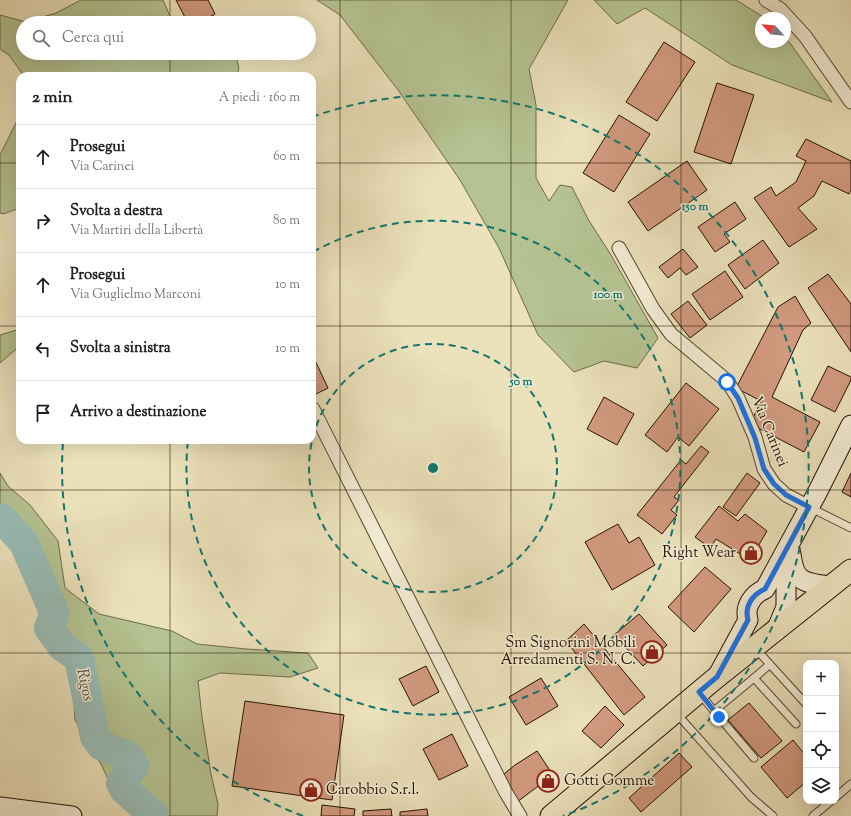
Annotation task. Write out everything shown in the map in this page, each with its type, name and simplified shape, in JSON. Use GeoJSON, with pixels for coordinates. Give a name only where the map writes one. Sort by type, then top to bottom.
{"type":"FeatureCollection","features":[{"type":"Feature","properties":{"kind":"main road"},"geometry":{"type":"LineString","coordinates":[[551,816],[717,677],[851,570]]}},
{"type":"Feature","properties":{"kind":"street"},"geometry":{"type":"LineString","coordinates":[[766,0],[780,9],[805,36],[851,102]]}},
{"type":"Feature","properties":{"kind":"street","name":"Via Carinei"},"geometry":{"type":"LineString","coordinates":[[619,248],[653,309],[671,334],[727,382],[738,398],[755,438],[764,469],[774,484],[786,495],[809,507]]}},
{"type":"Feature","properties":{"kind":"street"},"geometry":{"type":"LineString","coordinates":[[316,415],[505,791],[520,816]]}},
{"type":"Feature","properties":{"kind":"street"},"geometry":{"type":"LineString","coordinates":[[717,677],[748,620],[747,608],[751,600],[756,593],[765,589],[851,425]]}},
{"type":"Feature","properties":{"kind":"street"},"geometry":{"type":"LineString","coordinates":[[789,545],[794,568],[800,578],[811,583],[831,586]]}},
{"type":"Feature","properties":{"kind":"street"},"geometry":{"type":"LineString","coordinates":[[776,630],[786,608],[786,565],[789,545]]}},
{"type":"Feature","properties":{"kind":"street"},"geometry":{"type":"LineString","coordinates":[[0,807],[72,816]]}},
{"type":"Feature","properties":{"kind":"lane"},"geometry":{"type":"LineString","coordinates":[[809,507],[851,528]]}},
{"type":"Feature","properties":{"kind":"lane"},"geometry":{"type":"LineString","coordinates":[[754,647],[803,701]]}},
{"type":"Feature","properties":{"kind":"lane"},"geometry":{"type":"LineString","coordinates":[[714,711],[769,665]]}},
{"type":"Feature","properties":{"kind":"lane"},"geometry":{"type":"LineString","coordinates":[[754,678],[796,724]]}},
{"type":"Feature","properties":{"kind":"lane"},"geometry":{"type":"LineString","coordinates":[[699,692],[754,758]]}},
{"type":"Feature","properties":{"kind":"lane"},"geometry":{"type":"LineString","coordinates":[[675,712],[751,797],[773,816]]}},
{"type":"Feature","properties":{"kind":"lane"},"geometry":{"type":"LineString","coordinates":[[839,794],[851,784]]}},
{"type":"Feature","properties":{"kind":"lane"},"geometry":{"type":"LineString","coordinates":[[813,816],[827,804]]}},
{"type":"Feature","properties":{"kind":"green space"},"geometry":{"type":"Polygon","coordinates":[[[81,0],[163,0],[170,16],[46,16],[56,13],[81,0]]]}},
{"type":"Feature","properties":{"kind":"green space"},"geometry":{"type":"Polygon","coordinates":[[[317,0],[568,0],[529,69],[536,105],[536,178],[549,201],[560,185],[572,187],[588,219],[611,255],[658,338],[637,368],[604,361],[574,372],[538,335],[499,248],[460,180],[398,90],[340,15],[317,0]]]}},
{"type":"Feature","properties":{"kind":"green space"},"geometry":{"type":"Polygon","coordinates":[[[594,0],[736,0],[755,12],[755,48],[791,48],[791,44],[832,102],[732,65],[645,8],[617,24],[594,0]]]}},
{"type":"Feature","properties":{"kind":"green space"},"geometry":{"type":"Polygon","coordinates":[[[0,15],[16,19],[16,60],[237,60],[239,68],[238,72],[21,72],[9,55],[0,49],[0,15]]]}},
{"type":"Feature","properties":{"kind":"green space"},"geometry":{"type":"Polygon","coordinates":[[[16,123],[16,209],[3,214],[0,213],[0,155],[16,123]]]}},
{"type":"Feature","properties":{"kind":"green space"},"geometry":{"type":"Polygon","coordinates":[[[16,330],[16,349],[0,363],[0,335],[16,330]]]}},
{"type":"Feature","properties":{"kind":"green space"},"geometry":{"type":"Polygon","coordinates":[[[0,473],[8,486],[30,505],[58,541],[65,588],[99,614],[172,631],[197,644],[308,653],[318,668],[290,677],[220,673],[198,681],[211,774],[218,804],[217,816],[140,816],[112,788],[102,766],[75,720],[69,661],[42,640],[38,605],[12,541],[0,531],[0,473]]]}},
{"type":"Feature","properties":{"kind":"building"},"geometry":{"type":"Polygon","coordinates":[[[176,0],[208,0],[215,14],[211,16],[184,16],[176,0]]]}},
{"type":"Feature","properties":{"kind":"building"},"geometry":{"type":"Polygon","coordinates":[[[664,42],[695,62],[657,121],[626,102],[664,42]]]}},
{"type":"Feature","properties":{"kind":"building"},"geometry":{"type":"Polygon","coordinates":[[[717,83],[754,95],[731,164],[694,152],[717,83]]]}},
{"type":"Feature","properties":{"kind":"building"},"geometry":{"type":"Polygon","coordinates":[[[619,115],[650,134],[614,192],[583,173],[619,115]]]}},
{"type":"Feature","properties":{"kind":"building"},"geometry":{"type":"Polygon","coordinates":[[[806,139],[851,161],[851,190],[849,194],[822,181],[814,196],[798,208],[817,229],[789,247],[754,198],[771,187],[776,196],[796,182],[806,161],[796,156],[806,139]]]}},
{"type":"Feature","properties":{"kind":"building"},"geometry":{"type":"Polygon","coordinates":[[[687,161],[707,190],[648,231],[628,202],[687,161]]]}},
{"type":"Feature","properties":{"kind":"building"},"geometry":{"type":"Polygon","coordinates":[[[735,202],[746,219],[724,234],[730,242],[715,252],[698,227],[735,202]]]}},
{"type":"Feature","properties":{"kind":"building"},"geometry":{"type":"Polygon","coordinates":[[[763,240],[779,263],[745,289],[728,265],[763,240]]]}},
{"type":"Feature","properties":{"kind":"building"},"geometry":{"type":"Polygon","coordinates":[[[683,249],[698,267],[686,275],[680,268],[668,278],[659,267],[683,249]]]}},
{"type":"Feature","properties":{"kind":"building"},"geometry":{"type":"Polygon","coordinates":[[[725,271],[743,297],[710,320],[692,294],[725,271]]]}},
{"type":"Feature","properties":{"kind":"building"},"geometry":{"type":"Polygon","coordinates":[[[828,274],[851,304],[851,352],[808,288],[828,274]]]}},
{"type":"Feature","properties":{"kind":"building"},"geometry":{"type":"Polygon","coordinates":[[[795,296],[811,323],[803,330],[772,397],[820,422],[804,452],[750,424],[761,401],[736,388],[778,307],[795,296]]]}},
{"type":"Feature","properties":{"kind":"building"},"geometry":{"type":"Polygon","coordinates":[[[688,301],[707,325],[690,338],[671,314],[688,301]]]}},
{"type":"Feature","properties":{"kind":"building"},"geometry":{"type":"Polygon","coordinates":[[[316,362],[328,388],[316,394],[316,362]]]}},
{"type":"Feature","properties":{"kind":"building"},"geometry":{"type":"Polygon","coordinates":[[[828,366],[851,377],[851,380],[835,412],[811,400],[828,366]]]}},
{"type":"Feature","properties":{"kind":"building"},"geometry":{"type":"Polygon","coordinates":[[[686,383],[719,409],[689,446],[678,437],[667,452],[645,435],[686,383]]]}},
{"type":"Feature","properties":{"kind":"building"},"geometry":{"type":"Polygon","coordinates":[[[604,397],[634,414],[617,445],[587,429],[604,397]]]}},
{"type":"Feature","properties":{"kind":"building"},"geometry":{"type":"Polygon","coordinates":[[[701,446],[709,452],[674,497],[679,500],[671,510],[677,515],[662,534],[637,515],[681,460],[686,464],[701,446]]]}},
{"type":"Feature","properties":{"kind":"building"},"geometry":{"type":"Polygon","coordinates":[[[747,473],[760,483],[736,516],[723,507],[747,473]]]}},
{"type":"Feature","properties":{"kind":"building"},"geometry":{"type":"Polygon","coordinates":[[[851,473],[851,497],[842,492],[851,473]]]}},
{"type":"Feature","properties":{"kind":"building"},"geometry":{"type":"Polygon","coordinates":[[[719,506],[738,521],[745,514],[767,531],[750,560],[716,539],[710,548],[695,537],[719,506]]]}},
{"type":"Feature","properties":{"kind":"building"},"geometry":{"type":"Polygon","coordinates":[[[618,524],[629,543],[639,537],[655,565],[612,590],[585,542],[618,524]]]}},
{"type":"Feature","properties":{"kind":"building"},"geometry":{"type":"Polygon","coordinates":[[[705,567],[731,589],[694,632],[668,607],[705,567]]]}},
{"type":"Feature","properties":{"kind":"building"},"geometry":{"type":"Polygon","coordinates":[[[639,614],[667,645],[643,666],[614,635],[639,614]]]}},
{"type":"Feature","properties":{"kind":"building"},"geometry":{"type":"Polygon","coordinates":[[[584,624],[645,697],[624,715],[566,641],[584,624]]]}},
{"type":"Feature","properties":{"kind":"building"},"geometry":{"type":"Polygon","coordinates":[[[426,666],[439,692],[413,706],[399,679],[426,666]]]}},
{"type":"Feature","properties":{"kind":"building"},"geometry":{"type":"Polygon","coordinates":[[[541,678],[558,706],[526,725],[509,697],[541,678]]]}},
{"type":"Feature","properties":{"kind":"building"},"geometry":{"type":"Polygon","coordinates":[[[245,701],[344,715],[332,800],[232,786],[245,701]]]}},
{"type":"Feature","properties":{"kind":"building"},"geometry":{"type":"Polygon","coordinates":[[[749,703],[782,741],[761,758],[728,720],[749,703]]]}},
{"type":"Feature","properties":{"kind":"building"},"geometry":{"type":"Polygon","coordinates":[[[605,706],[624,725],[601,748],[582,731],[605,706]]]}},
{"type":"Feature","properties":{"kind":"building"},"geometry":{"type":"Polygon","coordinates":[[[452,734],[468,766],[439,780],[423,749],[452,734]]]}},
{"type":"Feature","properties":{"kind":"building"},"geometry":{"type":"Polygon","coordinates":[[[793,740],[803,752],[803,785],[787,798],[761,767],[793,740]]]}},
{"type":"Feature","properties":{"kind":"building"},"geometry":{"type":"Polygon","coordinates":[[[537,751],[553,775],[517,802],[499,778],[515,765],[537,751]]]}},
{"type":"Feature","properties":{"kind":"building"},"geometry":{"type":"Polygon","coordinates":[[[679,753],[692,767],[641,812],[629,798],[679,753]]]}},
{"type":"Feature","properties":{"kind":"building"},"geometry":{"type":"Polygon","coordinates":[[[322,805],[355,809],[354,816],[321,816],[322,805]]]}},
{"type":"Feature","properties":{"kind":"building"},"geometry":{"type":"Polygon","coordinates":[[[391,809],[392,816],[363,816],[363,811],[391,809]]]}},
{"type":"Feature","properties":{"kind":"building"},"geometry":{"type":"Polygon","coordinates":[[[427,809],[428,816],[400,816],[400,812],[427,809]]]}},
{"type":"Feature","properties":{"kind":"waterway","name":"Rigos"},"geometry":{"type":"LineString","coordinates":[[0,518],[24,543],[55,614],[49,628],[63,647],[79,658],[95,737],[102,746],[129,756],[134,766],[121,783],[124,789],[154,816]]}},
{"type":"Feature","properties":{"kind":"place","name":"Right Wear"},"geometry":{"type":"Point","coordinates":[751,553]}},
{"type":"Feature","properties":{"kind":"place","name":"Sm Signorini Mobili Arredamenti S. N. C."},"geometry":{"type":"Point","coordinates":[652,652]}},
{"type":"Feature","properties":{"kind":"place","name":"Gotti Gomme"},"geometry":{"type":"Point","coordinates":[548,781]}},
{"type":"Feature","properties":{"kind":"place","name":"Carobbio S.r.l."},"geometry":{"type":"Point","coordinates":[311,790]}},
{"type":"Feature","properties":{"kind":"route"},"geometry":{"type":"LineString","coordinates":[[719,717],[699,692],[717,677],[748,620],[747,608],[751,600],[756,593],[765,589],[809,507],[786,495],[774,484],[764,469],[755,438],[738,398],[727,382]]}}]}
